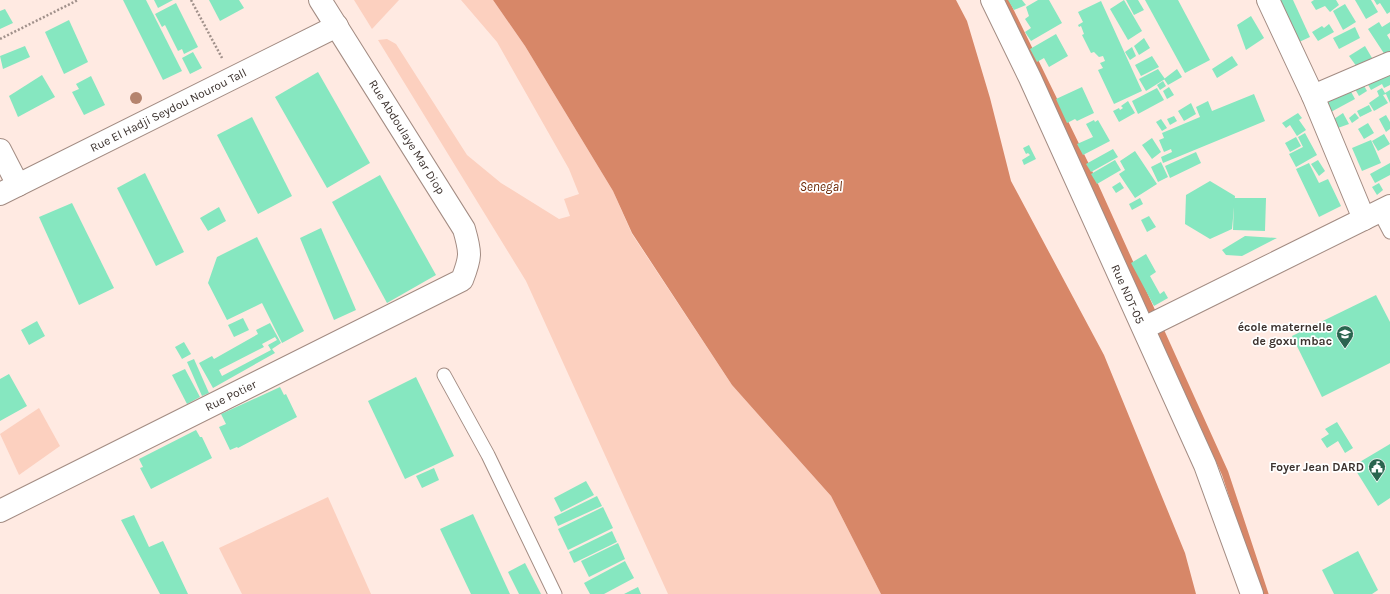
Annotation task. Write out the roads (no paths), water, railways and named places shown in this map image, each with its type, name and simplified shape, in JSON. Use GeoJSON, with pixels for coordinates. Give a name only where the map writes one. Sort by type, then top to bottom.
{"type":"FeatureCollection","features":[{"type":"Feature","properties":{"kind":"street","name":"Rue Abdoulaye Mar Diop"},"geometry":{"type":"LineString","coordinates":[[320,0],[464,229],[469,246],[470,261],[462,280]]}},
{"type":"Feature","properties":{"kind":"street","name":"Rue NDT-05"},"geometry":{"type":"LineString","coordinates":[[992,0],[1034,85],[1205,465],[1252,594]]}},
{"type":"Feature","properties":{"kind":"street"},"geometry":{"type":"LineString","coordinates":[[1144,328],[1378,212],[1313,96],[1268,0]]}},
{"type":"Feature","properties":{"kind":"street","name":"Rue El Hadji Seydou Nourou Tall"},"geometry":{"type":"LineString","coordinates":[[9,190],[336,26]]}},
{"type":"Feature","properties":{"kind":"street"},"geometry":{"type":"LineString","coordinates":[[1313,96],[1390,63]]}},
{"type":"Feature","properties":{"kind":"street"},"geometry":{"type":"LineString","coordinates":[[0,150],[9,190]]}},
{"type":"Feature","properties":{"kind":"street","name":"Rue Potier"},"geometry":{"type":"LineString","coordinates":[[0,512],[462,280]]}},
{"type":"Feature","properties":{"kind":"lane"},"geometry":{"type":"LineString","coordinates":[[1378,212],[1390,232]]}},
{"type":"Feature","properties":{"kind":"lane"},"geometry":{"type":"LineString","coordinates":[[444,375],[488,455],[555,594]]}},
{"type":"Feature","properties":{"kind":"water","name":"Senegal"},"geometry":{"type":"Polygon","coordinates":[[[493,0],[956,0],[967,21],[990,98],[1011,181],[1104,355],[1185,553],[1196,594],[881,594],[831,496],[732,385],[632,233],[613,191],[525,46],[493,0]]]}},
{"type":"Feature","properties":{"kind":"waterway"},"geometry":{"type":"LineString","coordinates":[[1005,0],[1086,166],[1225,473],[1265,594]]}},
{"type":"Feature","properties":{"kind":"place","name":"école maternelle de goxu mbac"},"geometry":{"type":"Point","coordinates":[1345,349]}},
{"type":"Feature","properties":{"kind":"place","name":"Foyer Jean DARD"},"geometry":{"type":"Point","coordinates":[1377,482]}}]}
